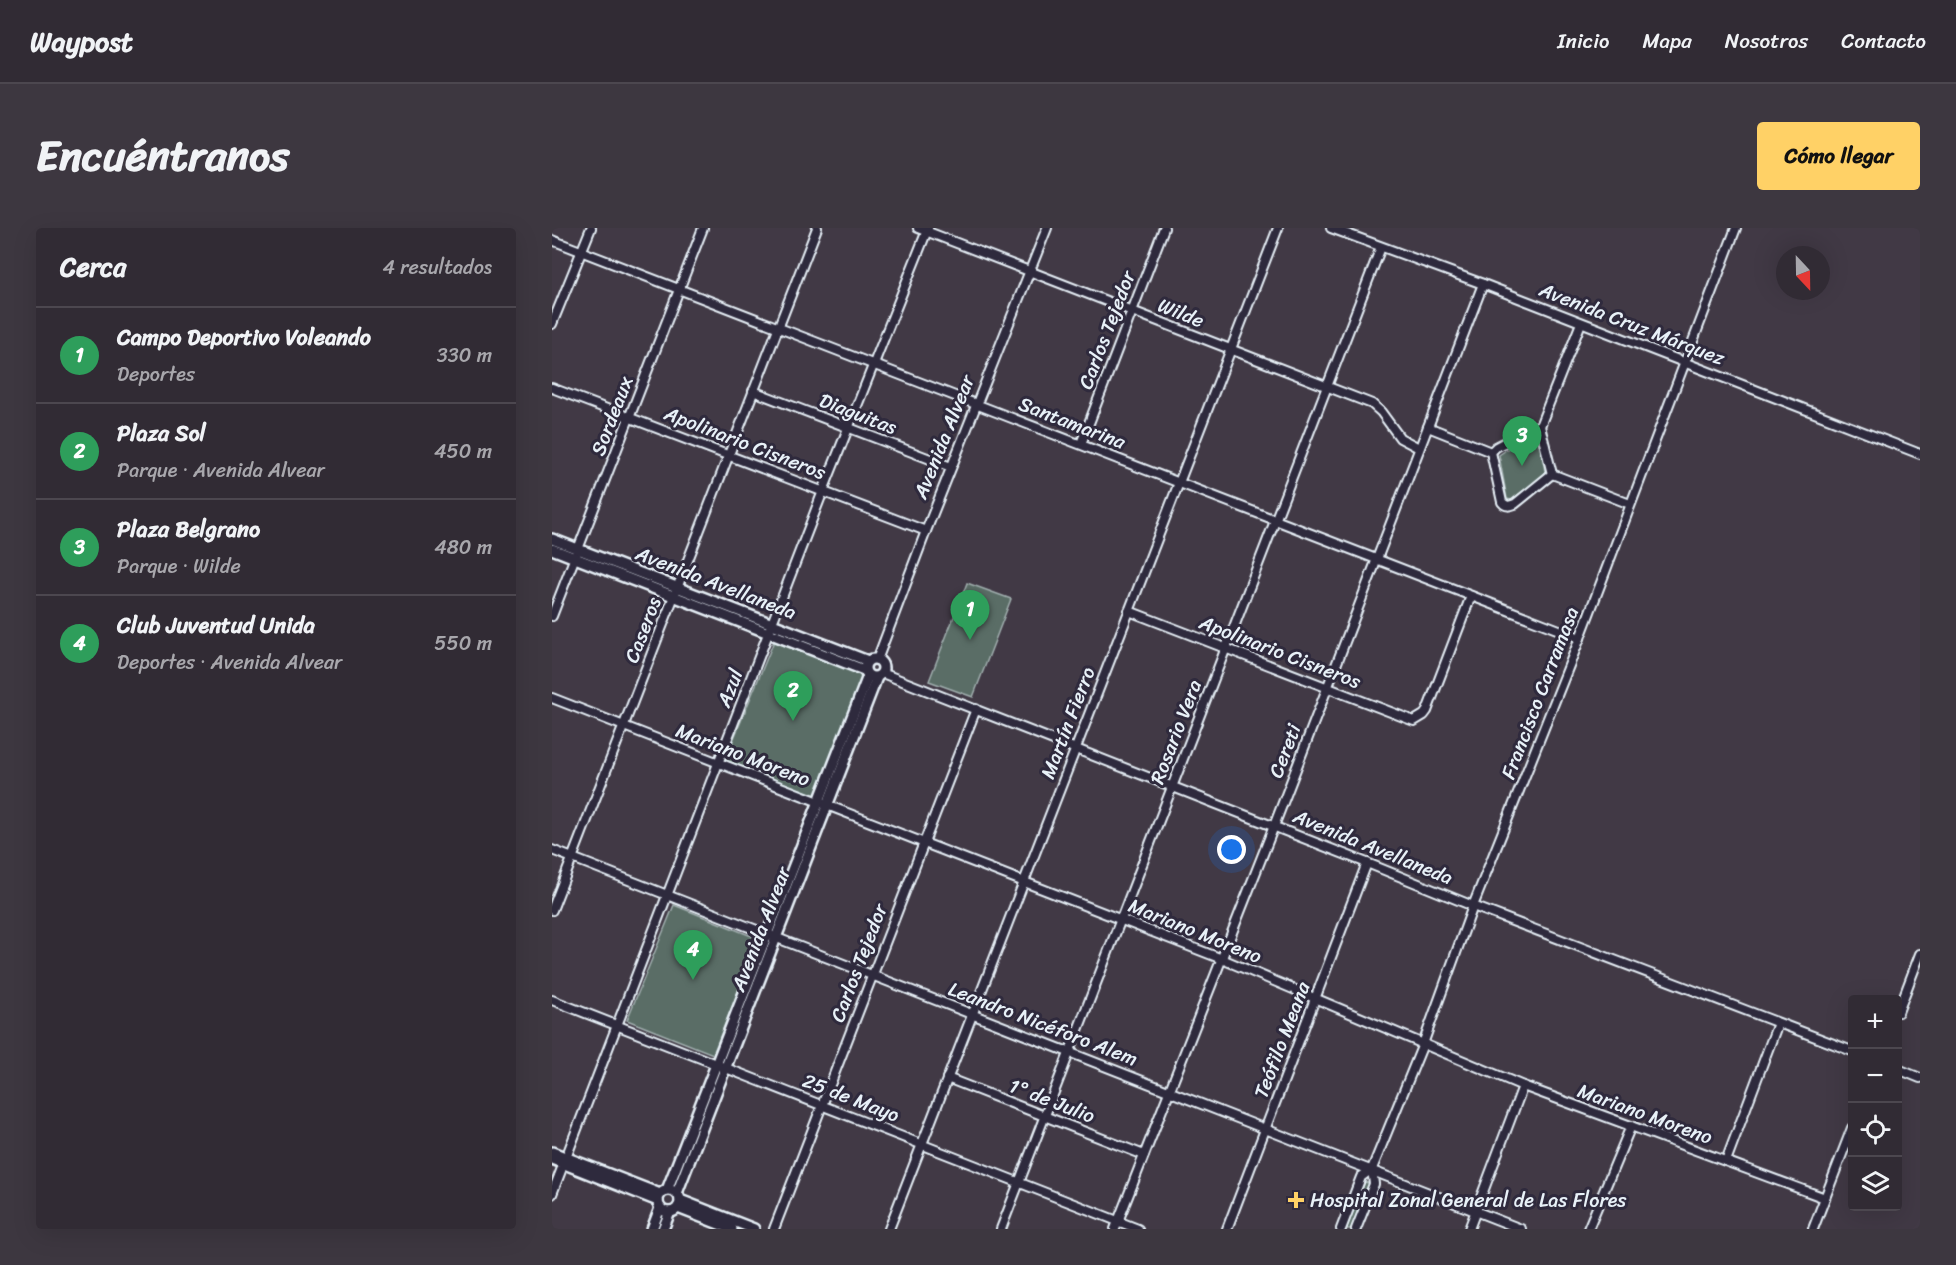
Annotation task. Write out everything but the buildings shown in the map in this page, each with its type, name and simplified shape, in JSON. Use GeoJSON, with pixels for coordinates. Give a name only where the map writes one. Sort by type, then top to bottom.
{"type":"FeatureCollection","features":[{"type":"Feature","properties":{"kind":"main road","name":"Avenida Avellaneda"},"geometry":{"type":"LineString","coordinates":[[552,539],[576,553],[873,669]]}},
{"type":"Feature","properties":{"kind":"main road","name":"Avenida Avellaneda"},"geometry":{"type":"LineString","coordinates":[[552,549],[576,553]]}},
{"type":"Feature","properties":{"kind":"main road","name":"Avenida Alvear"},"geometry":{"type":"LineString","coordinates":[[652,1229],[661,1198],[772,936],[824,804],[873,669]]}},
{"type":"Feature","properties":{"kind":"main road","name":"Avenida Alvear"},"geometry":{"type":"LineString","coordinates":[[663,1229],[676,1203],[772,936]]}},
{"type":"Feature","properties":{"kind":"main road"},"geometry":{"type":"LineString","coordinates":[[552,1152],[565,1161]]}},
{"type":"Feature","properties":{"kind":"main road"},"geometry":{"type":"LineString","coordinates":[[552,1159],[565,1161],[661,1198],[754,1229]]}},
{"type":"Feature","properties":{"kind":"main road"},"geometry":{"type":"LineString","coordinates":[[661,1198],[732,1229]]}},
{"type":"Feature","properties":{"kind":"street"},"geometry":{"type":"LineString","coordinates":[[552,324],[591,228]]}},
{"type":"Feature","properties":{"kind":"street","name":"Sordeaux"},"geometry":{"type":"LineString","coordinates":[[552,616],[703,228]]}},
{"type":"Feature","properties":{"kind":"street","name":"Caseros"},"geometry":{"type":"LineString","coordinates":[[552,910],[817,228]]}},
{"type":"Feature","properties":{"kind":"street","name":"Wilde"},"geometry":{"type":"LineString","coordinates":[[918,228],[1372,404],[1381,412],[1395,433],[1406,442],[1419,448]]}},
{"type":"Feature","properties":{"kind":"street","name":"Avenida Alvear"},"geometry":{"type":"LineString","coordinates":[[873,669],[1047,228]]}},
{"type":"Feature","properties":{"kind":"street","name":"Carlos Tejedor"},"geometry":{"type":"LineString","coordinates":[[1081,444],[1164,228]]}},
{"type":"Feature","properties":{"kind":"street","name":"Martín Fierro"},"geometry":{"type":"LineString","coordinates":[[889,1229],[1278,228]]}},
{"type":"Feature","properties":{"kind":"street","name":"Avenida Cruz Márquez"},"geometry":{"type":"LineString","coordinates":[[1331,228],[1483,284],[1920,454]]}},
{"type":"Feature","properties":{"kind":"street","name":"Francisco Carramasa"},"geometry":{"type":"LineString","coordinates":[[1356,1229],[1374,1184],[1372,1169],[1423,1044],[1473,906],[1580,638],[1736,228]]}},
{"type":"Feature","properties":{"kind":"street","name":"Azul"},"geometry":{"type":"LineString","coordinates":[[552,1194],[927,230]]}},
{"type":"Feature","properties":{"kind":"street","name":"Santamarina"},"geometry":{"type":"LineString","coordinates":[[552,240],[1580,638]]}},
{"type":"Feature","properties":{"kind":"street","name":"Rosario Vera"},"geometry":{"type":"LineString","coordinates":[[1001,1229],[1382,247]]}},
{"type":"Feature","properties":{"kind":"street","name":"Cereti"},"geometry":{"type":"LineString","coordinates":[[1116,1225],[1274,826],[1483,284]]}},
{"type":"Feature","properties":{"kind":"street"},"geometry":{"type":"LineString","coordinates":[[1552,474],[1540,426],[1581,323]]}},
{"type":"Feature","properties":{"kind":"street","name":"Apolinario Cisneros"},"geometry":{"type":"LineString","coordinates":[[552,388],[926,531]]}},
{"type":"Feature","properties":{"kind":"street","name":"Diaguitas"},"geometry":{"type":"LineString","coordinates":[[753,391],[951,467]]}},
{"type":"Feature","properties":{"kind":"street"},"geometry":{"type":"LineString","coordinates":[[1491,452],[1506,442],[1540,426]]}},
{"type":"Feature","properties":{"kind":"street"},"geometry":{"type":"LineString","coordinates":[[1428,428],[1491,452]]}},
{"type":"Feature","properties":{"kind":"street"},"geometry":{"type":"LineString","coordinates":[[1491,452],[1504,505],[1515,504],[1552,474]]}},
{"type":"Feature","properties":{"kind":"street"},"geometry":{"type":"LineString","coordinates":[[1552,474],[1630,504]]}},
{"type":"Feature","properties":{"kind":"street","name":"Apolinario Cisneros"},"geometry":{"type":"LineString","coordinates":[[1129,611],[1409,720],[1419,719],[1427,711],[1471,596]]}},
{"type":"Feature","properties":{"kind":"street","name":"Avenida Avellaneda"},"geometry":{"type":"LineString","coordinates":[[873,669],[1473,906],[1848,1050]]}},
{"type":"Feature","properties":{"kind":"street","name":"Mariano Moreno"},"geometry":{"type":"LineString","coordinates":[[552,698],[1222,959],[1523,1086],[1825,1198]]}},
{"type":"Feature","properties":{"kind":"street","name":"Carlos Tejedor"},"geometry":{"type":"LineString","coordinates":[[774,1229],[976,709]]}},
{"type":"Feature","properties":{"kind":"street","name":"Leandro Nicéforo Alem"},"geometry":{"type":"LineString","coordinates":[[552,850],[1521,1229]]}},
{"type":"Feature","properties":{"kind":"street","name":"Teófilo Meana"},"geometry":{"type":"LineString","coordinates":[[1227,1229],[1367,863]]}},
{"type":"Feature","properties":{"kind":"street"},"geometry":{"type":"LineString","coordinates":[[1902,1001],[1920,954]]}},
{"type":"Feature","properties":{"kind":"street","name":"25 de Mayo"},"geometry":{"type":"LineString","coordinates":[[552,1000],[1019,1181],[1116,1225],[1138,1229]]}},
{"type":"Feature","properties":{"kind":"street"},"geometry":{"type":"LineString","coordinates":[[1726,1161],[1778,1023]]}},
{"type":"Feature","properties":{"kind":"street"},"geometry":{"type":"LineString","coordinates":[[1902,1071],[1920,1078]]}},
{"type":"Feature","properties":{"kind":"street","name":"1° de Julio"},"geometry":{"type":"LineString","coordinates":[[948,1078],[1144,1155]]}},
{"type":"Feature","properties":{"kind":"street"},"geometry":{"type":"LineString","coordinates":[[1469,1229],[1523,1086]]}},
{"type":"Feature","properties":{"kind":"street"},"geometry":{"type":"LineString","coordinates":[[1588,1229],[1631,1126]]}},
{"type":"Feature","properties":{"kind":"street"},"geometry":{"type":"LineString","coordinates":[[1813,1229],[1848,1138]]}},
{"type":"Feature","properties":{"kind":"street","name":"Francisco Carramasa"},"geometry":{"type":"LineString","coordinates":[[1341,1229],[1361,1177],[1372,1169]]}},
{"type":"Feature","properties":{"kind":"green space"},"geometry":{"type":"Polygon","coordinates":[[[1532,432],[1539,434],[1544,476],[1511,500],[1507,499],[1499,455],[1532,432]]]}},
{"type":"Feature","properties":{"kind":"green space"},"geometry":{"type":"Polygon","coordinates":[[[967,583],[1011,599],[973,697],[929,681],[967,583]]]}},
{"type":"Feature","properties":{"kind":"green space"},"geometry":{"type":"Polygon","coordinates":[[[774,641],[859,673],[862,682],[816,795],[725,760],[774,641]]]}},
{"type":"Feature","properties":{"kind":"green space"},"geometry":{"type":"Polygon","coordinates":[[[674,905],[759,939],[713,1054],[627,1020],[674,905]]]}},
{"type":"Feature","properties":{"kind":"green space"},"geometry":{"type":"Polygon","coordinates":[[[1365,1182],[1371,1184],[1353,1229],[1346,1229],[1365,1182]]]}},
{"type":"Feature","properties":{"kind":"place","name":"Plaza Belgrano"},"geometry":{"type":"Point","coordinates":[1522,466]}},
{"type":"Feature","properties":{"kind":"place","name":"Campo Deportivo Voleando"},"geometry":{"type":"Point","coordinates":[970,640]}},
{"type":"Feature","properties":{"kind":"place","name":"Plaza Sol"},"geometry":{"type":"Point","coordinates":[793,721]}},
{"type":"Feature","properties":{"kind":"place","name":"Club Juventud Unida"},"geometry":{"type":"Point","coordinates":[693,980]}},
{"type":"Feature","properties":{"kind":"place","name":"Hospital Zonal General de Las Flores"},"geometry":{"type":"Point","coordinates":[1296,1200]}}]}
